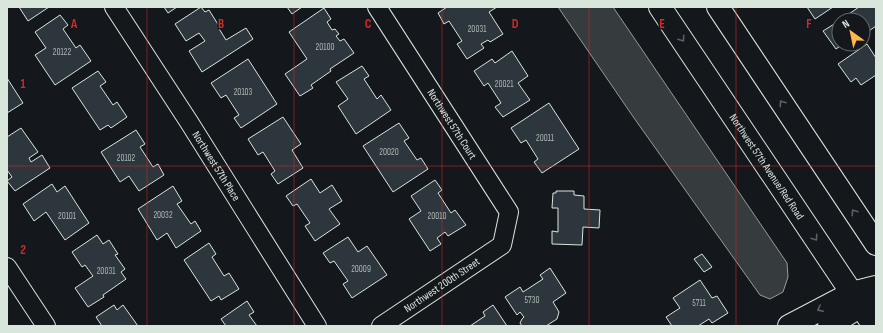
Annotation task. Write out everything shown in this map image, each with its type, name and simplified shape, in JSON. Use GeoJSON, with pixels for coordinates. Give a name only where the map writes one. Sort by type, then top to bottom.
{"type":"FeatureCollection","features":[{"type":"Feature","properties":{"kind":"main road","name":"Northwest 57th Avenue/Red Road"},"geometry":{"type":"LineString","coordinates":[[660,7],[863,298],[874,326]]}},
{"type":"Feature","properties":{"kind":"main road"},"geometry":{"type":"LineString","coordinates":[[718,7],[876,244]]}},
{"type":"Feature","properties":{"kind":"main road"},"geometry":{"type":"LineString","coordinates":[[829,326],[876,287]]}},
{"type":"Feature","properties":{"kind":"main road"},"geometry":{"type":"LineString","coordinates":[[789,326],[863,298]]}},
{"type":"Feature","properties":{"kind":"street","name":"Northwest 57th Place"},"geometry":{"type":"LineString","coordinates":[[114,7],[317,326]]}},
{"type":"Feature","properties":{"kind":"street","name":"Northwest 57th Court"},"geometry":{"type":"LineString","coordinates":[[377,7],[510,212],[502,245]]}},
{"type":"Feature","properties":{"kind":"street","name":"Northwest 200th Street"},"geometry":{"type":"LineString","coordinates":[[381,326],[502,245]]}},
{"type":"Feature","properties":{"kind":"street"},"geometry":{"type":"LineString","coordinates":[[7,267],[46,326]]}},
{"type":"Feature","properties":{"kind":"shaded area"},"geometry":{"type":"Polygon","coordinates":[[[558,7],[613,7],[787,263],[788,277],[783,292],[770,299],[760,295],[634,118],[558,7]]]}},
{"type":"Feature","properties":{"kind":"building"},"geometry":{"type":"Polygon","coordinates":[[[19,7],[49,7],[28,21],[19,7]]]}},
{"type":"Feature","properties":{"kind":"building"},"geometry":{"type":"Polygon","coordinates":[[[164,7],[177,7],[168,13],[164,7]]]}},
{"type":"Feature","properties":{"kind":"building"},"geometry":{"type":"Polygon","coordinates":[[[201,7],[205,12],[209,10],[226,40],[246,28],[253,39],[202,72],[189,51],[205,41],[199,33],[186,41],[175,24],[201,7]]]}},
{"type":"Feature","properties":{"kind":"building"},"geometry":{"type":"Polygon","coordinates":[[[287,7],[302,7],[292,14],[287,7]]]}},
{"type":"Feature","properties":{"kind":"building"},"geometry":{"type":"Polygon","coordinates":[[[447,7],[497,7],[489,12],[503,34],[490,42],[488,40],[481,44],[484,48],[467,59],[457,44],[462,41],[449,21],[444,24],[438,13],[447,7]]]}},
{"type":"Feature","properties":{"kind":"building"},"geometry":{"type":"Polygon","coordinates":[[[807,7],[833,7],[815,19],[807,7]]]}},
{"type":"Feature","properties":{"kind":"building"},"geometry":{"type":"Polygon","coordinates":[[[859,7],[876,7],[876,26],[871,29],[871,12],[852,12],[859,7]]]}},
{"type":"Feature","properties":{"kind":"building"},"geometry":{"type":"Polygon","coordinates":[[[324,8],[331,19],[327,22],[332,30],[335,29],[339,34],[336,36],[340,41],[344,39],[354,53],[330,69],[331,71],[311,85],[313,88],[300,96],[285,74],[307,59],[289,32],[324,8]]]}},
{"type":"Feature","properties":{"kind":"building"},"geometry":{"type":"Polygon","coordinates":[[[60,15],[68,25],[63,29],[76,48],[80,45],[91,61],[55,85],[35,55],[46,48],[35,32],[60,15]]]}},
{"type":"Feature","properties":{"kind":"building"},"geometry":{"type":"Polygon","coordinates":[[[831,26],[831,42],[823,31],[831,26]]]}},
{"type":"Feature","properties":{"kind":"building"},"geometry":{"type":"Polygon","coordinates":[[[871,50],[876,58],[876,75],[861,85],[856,78],[851,82],[838,64],[855,52],[871,52],[871,50]]]}},
{"type":"Feature","properties":{"kind":"building"},"geometry":{"type":"Polygon","coordinates":[[[512,51],[528,76],[518,83],[530,100],[503,117],[495,107],[501,103],[488,83],[484,86],[474,71],[492,59],[495,63],[512,51]]]}},
{"type":"Feature","properties":{"kind":"building"},"geometry":{"type":"Polygon","coordinates":[[[248,59],[277,104],[241,128],[234,118],[239,115],[226,95],[221,98],[211,83],[248,59]]]}},
{"type":"Feature","properties":{"kind":"building"},"geometry":{"type":"Polygon","coordinates":[[[362,66],[369,76],[364,79],[377,99],[381,95],[391,110],[356,134],[338,106],[348,99],[336,82],[362,66]]]}},
{"type":"Feature","properties":{"kind":"building"},"geometry":{"type":"Polygon","coordinates":[[[98,71],[106,82],[100,86],[113,105],[117,102],[127,117],[111,128],[108,125],[100,130],[72,88],[98,71]]]}},
{"type":"Feature","properties":{"kind":"building"},"geometry":{"type":"Polygon","coordinates":[[[7,78],[23,103],[7,113],[7,78]]]}},
{"type":"Feature","properties":{"kind":"building"},"geometry":{"type":"Polygon","coordinates":[[[549,103],[579,149],[542,173],[534,162],[538,159],[526,140],[521,143],[511,128],[549,103]]]}},
{"type":"Feature","properties":{"kind":"building"},"geometry":{"type":"Polygon","coordinates":[[[283,117],[301,144],[292,150],[303,168],[278,184],[271,174],[275,171],[263,152],[258,155],[248,139],[283,117]]]}},
{"type":"Feature","properties":{"kind":"building"},"geometry":{"type":"Polygon","coordinates":[[[399,123],[409,138],[404,141],[417,160],[421,158],[428,169],[393,192],[363,146],[399,123]]]}},
{"type":"Feature","properties":{"kind":"building"},"geometry":{"type":"Polygon","coordinates":[[[21,128],[38,152],[29,158],[31,162],[42,155],[50,168],[15,191],[7,181],[12,177],[7,170],[7,137],[21,128]]]}},
{"type":"Feature","properties":{"kind":"building"},"geometry":{"type":"Polygon","coordinates":[[[136,130],[145,144],[140,147],[153,167],[158,164],[164,175],[139,191],[129,176],[120,182],[101,152],[136,130]]]}},
{"type":"Feature","properties":{"kind":"building"},"geometry":{"type":"Polygon","coordinates":[[[311,179],[320,193],[332,185],[342,201],[329,209],[340,224],[315,241],[305,226],[310,223],[297,204],[293,206],[286,196],[311,179]]]}},
{"type":"Feature","properties":{"kind":"building"},"geometry":{"type":"Polygon","coordinates":[[[435,180],[442,190],[438,193],[451,213],[455,210],[466,225],[448,236],[445,232],[437,238],[441,244],[430,251],[409,219],[421,211],[411,196],[435,180]]]}},
{"type":"Feature","properties":{"kind":"building"},"geometry":{"type":"Polygon","coordinates":[[[52,184],[57,192],[65,186],[89,223],[65,240],[46,212],[34,221],[23,204],[52,184]]]}},
{"type":"Feature","properties":{"kind":"building"},"geometry":{"type":"Polygon","coordinates":[[[173,186],[182,201],[177,204],[191,224],[195,221],[201,231],[176,248],[167,233],[157,240],[138,209],[173,186]]]}},
{"type":"Feature","properties":{"kind":"building"},"geometry":{"type":"Polygon","coordinates":[[[556,191],[574,191],[574,195],[584,196],[584,209],[600,210],[599,228],[583,227],[582,245],[552,244],[552,231],[558,232],[558,208],[552,208],[553,193],[556,193],[556,191]]]}},
{"type":"Feature","properties":{"kind":"building"},"geometry":{"type":"Polygon","coordinates":[[[97,235],[103,244],[109,240],[118,254],[115,255],[125,269],[121,272],[126,279],[103,295],[104,297],[88,307],[75,288],[93,276],[85,265],[82,267],[72,252],[97,235]]]}},
{"type":"Feature","properties":{"kind":"building"},"geometry":{"type":"Polygon","coordinates":[[[348,237],[358,252],[367,246],[387,275],[352,298],[343,284],[348,281],[334,261],[330,263],[323,253],[348,237]]]}},
{"type":"Feature","properties":{"kind":"building"},"geometry":{"type":"Polygon","coordinates":[[[209,243],[216,254],[212,257],[224,276],[229,273],[239,289],[221,300],[219,296],[211,301],[184,260],[209,243]]]}},
{"type":"Feature","properties":{"kind":"building"},"geometry":{"type":"Polygon","coordinates":[[[702,254],[712,267],[704,272],[694,259],[702,254]]]}},
{"type":"Feature","properties":{"kind":"building"},"geometry":{"type":"Polygon","coordinates":[[[550,268],[566,293],[553,302],[559,312],[557,319],[546,326],[522,326],[520,323],[524,317],[520,312],[517,315],[505,297],[520,287],[523,292],[543,279],[540,275],[550,268]]]}},
{"type":"Feature","properties":{"kind":"building"},"geometry":{"type":"Polygon","coordinates":[[[700,280],[712,298],[717,296],[728,313],[712,323],[709,319],[698,326],[672,326],[666,317],[680,308],[673,298],[700,280]]]}},
{"type":"Feature","properties":{"kind":"building"},"geometry":{"type":"Polygon","coordinates":[[[247,301],[254,312],[249,315],[257,326],[226,326],[221,319],[247,301]]]}},
{"type":"Feature","properties":{"kind":"building"},"geometry":{"type":"Polygon","coordinates":[[[114,305],[117,310],[123,305],[138,326],[102,326],[96,317],[114,305]]]}},
{"type":"Feature","properties":{"kind":"building"},"geometry":{"type":"Polygon","coordinates":[[[493,305],[507,326],[470,326],[485,316],[483,312],[493,305]]]}}]}
